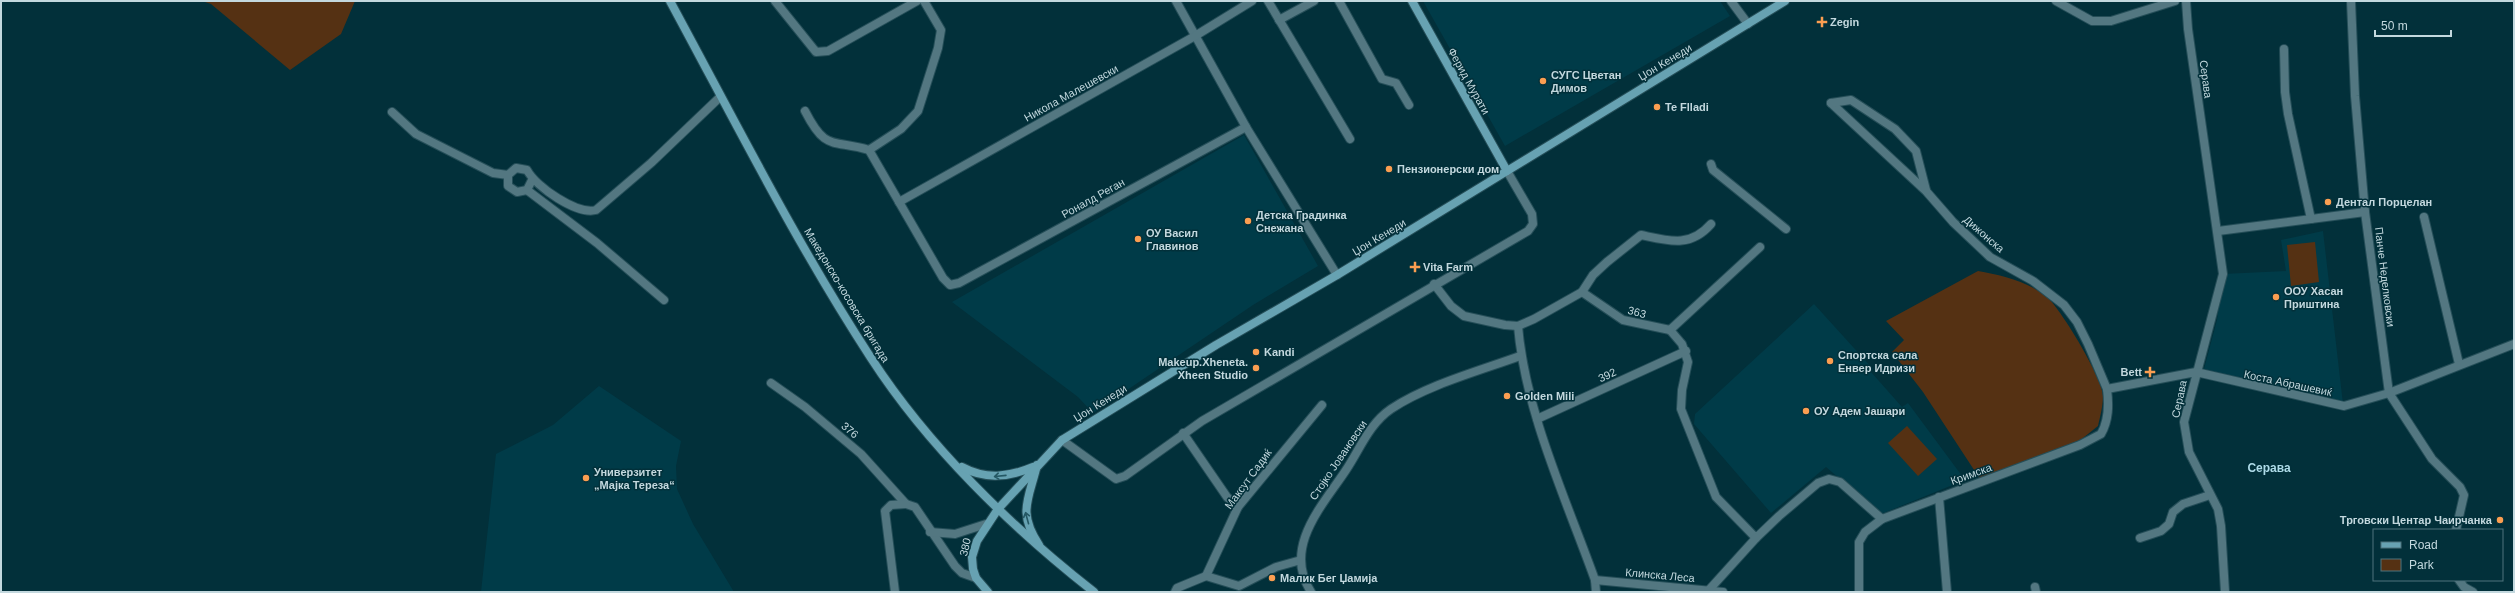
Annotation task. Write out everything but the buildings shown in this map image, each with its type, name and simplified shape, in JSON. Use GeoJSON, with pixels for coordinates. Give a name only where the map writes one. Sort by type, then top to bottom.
{"type":"FeatureCollection","features":[{"type":"Feature","properties":{"kind":"street","name":"Македонско-косовска бригада"},"geometry":{"type":"LineString","coordinates":[[670,1],[766,182],[871,359],[922,425],[998,509],[1045,553],[1094,592]]}},
{"type":"Feature","properties":{"kind":"street"},"geometry":{"type":"LineString","coordinates":[[775,1],[816,52],[828,51],[917,1]]}},
{"type":"Feature","properties":{"kind":"street"},"geometry":{"type":"LineString","coordinates":[[869,150],[902,129],[918,111],[938,48],[941,30],[924,1]]}},
{"type":"Feature","properties":{"kind":"street"},"geometry":{"type":"LineString","coordinates":[[1176,1],[1246,127],[1337,275]]}},
{"type":"Feature","properties":{"kind":"street","name":"Никола Малешевски"},"geometry":{"type":"LineString","coordinates":[[900,202],[1195,36],[1252,1]]}},
{"type":"Feature","properties":{"kind":"street"},"geometry":{"type":"LineString","coordinates":[[1268,1],[1350,139]]}},
{"type":"Feature","properties":{"kind":"street"},"geometry":{"type":"LineString","coordinates":[[1279,20],[1314,1]]}},
{"type":"Feature","properties":{"kind":"street"},"geometry":{"type":"LineString","coordinates":[[1339,1],[1382,79],[1396,83],[1409,105]]}},
{"type":"Feature","properties":{"kind":"street","name":"Ферид Мурати"},"geometry":{"type":"LineString","coordinates":[[1412,1],[1507,171]]}},
{"type":"Feature","properties":{"kind":"street"},"geometry":{"type":"LineString","coordinates":[[1731,1],[1748,24]]}},
{"type":"Feature","properties":{"kind":"street","name":"Џон Кенеди"},"geometry":{"type":"LineString","coordinates":[[998,509],[1037,464],[1062,440],[1216,345],[1337,275],[1786,1]]}},
{"type":"Feature","properties":{"kind":"street"},"geometry":{"type":"LineString","coordinates":[[2056,1],[2092,22],[2111,21],[2175,1]]}},
{"type":"Feature","properties":{"kind":"street","name":"Серава"},"geometry":{"type":"LineString","coordinates":[[2186,1],[2188,29],[2224,274],[2196,372],[2184,422],[2189,452],[2218,509],[2222,526],[2225,592]]}},
{"type":"Feature","properties":{"kind":"street","name":"Панче Неделковски"},"geometry":{"type":"LineString","coordinates":[[2351,1],[2355,96],[2365,212],[2389,394],[2432,459],[2460,488],[2464,495],[2456,529]]}},
{"type":"Feature","properties":{"kind":"street"},"geometry":{"type":"LineString","coordinates":[[2284,49],[2285,92],[2288,114],[2311,219]]}},
{"type":"Feature","properties":{"kind":"street"},"geometry":{"type":"LineString","coordinates":[[392,112],[416,134],[493,173],[508,175],[516,168],[527,170],[532,180],[575,208],[588,212],[596,210],[651,163],[720,97]]}},
{"type":"Feature","properties":{"kind":"street","name":"Дижонска"},"geometry":{"type":"LineString","coordinates":[[1926,191],[1916,151],[1895,129],[1852,100],[1831,103],[1926,191],[1953,222],[1990,257],[2034,281],[2064,305],[2083,333],[2107,388]]}},
{"type":"Feature","properties":{"kind":"street"},"geometry":{"type":"LineString","coordinates":[[805,111],[818,134],[825,141],[838,145],[857,146],[869,150],[900,202]]}},
{"type":"Feature","properties":{"kind":"street","name":"Роналд Реган"},"geometry":{"type":"LineString","coordinates":[[900,202],[943,278],[950,285],[959,283],[1246,127]]}},
{"type":"Feature","properties":{"kind":"street"},"geometry":{"type":"LineString","coordinates":[[1711,164],[1714,170],[1786,229]]}},
{"type":"Feature","properties":{"kind":"street"},"geometry":{"type":"LineString","coordinates":[[1062,440],[1116,479],[1138,468],[1183,433],[1352,335],[1434,284],[1531,228],[1534,220],[1532,214],[1507,171]]}},
{"type":"Feature","properties":{"kind":"street"},"geometry":{"type":"LineString","coordinates":[[508,175],[508,186],[517,192],[528,190],[597,243],[664,300]]}},
{"type":"Feature","properties":{"kind":"street"},"geometry":{"type":"LineString","coordinates":[[528,190],[532,180]]}},
{"type":"Feature","properties":{"kind":"street"},"geometry":{"type":"LineString","coordinates":[[2218,231],[2365,212]]}},
{"type":"Feature","properties":{"kind":"street"},"geometry":{"type":"LineString","coordinates":[[2424,216],[2459,364]]}},
{"type":"Feature","properties":{"kind":"street"},"geometry":{"type":"LineString","coordinates":[[1434,284],[1451,306],[1464,316],[1505,325],[1518,326],[1534,319],[1582,292],[1603,266],[1641,235],[1680,242],[1702,234],[1711,224]]}},
{"type":"Feature","properties":{"kind":"street"},"geometry":{"type":"LineString","coordinates":[[1756,538],[1716,497],[1684,420],[1680,400],[1688,362],[1686,351],[1670,330],[1760,247]]}},
{"type":"Feature","properties":{"kind":"street","name":"363"},"geometry":{"type":"LineString","coordinates":[[1582,292],[1623,320],[1670,330]]}},
{"type":"Feature","properties":{"kind":"street"},"geometry":{"type":"LineString","coordinates":[[1518,326],[1520,356],[1537,419],[1595,580],[1596,592]]}},
{"type":"Feature","properties":{"kind":"street","name":"Коста Абрашевиќ"},"geometry":{"type":"LineString","coordinates":[[2107,388],[2196,372],[2344,406],[2389,394],[2459,364],[2514,344]]}},
{"type":"Feature","properties":{"kind":"street","name":"392"},"geometry":{"type":"LineString","coordinates":[[1537,419],[1686,351]]}},
{"type":"Feature","properties":{"kind":"street","name":"Стојко Јовановски"},"geometry":{"type":"LineString","coordinates":[[1311,592],[1306,585],[1301,560],[1310,520],[1347,469],[1377,421],[1391,409],[1431,389],[1520,356]]}},
{"type":"Feature","properties":{"kind":"street","name":"376"},"geometry":{"type":"LineString","coordinates":[[771,383],[805,407],[861,454],[906,504],[915,508],[954,566],[962,573],[976,578]]}},
{"type":"Feature","properties":{"kind":"street","name":"Кримска"},"geometry":{"type":"LineString","coordinates":[[1859,592],[1859,542],[1864,532],[1882,519],[2080,445],[2101,434],[2108,416],[2107,388]]}},
{"type":"Feature","properties":{"kind":"street","name":"Максут Садиќ"},"geometry":{"type":"LineString","coordinates":[[1206,576],[1238,507],[1322,404]]}},
{"type":"Feature","properties":{"kind":"street"},"geometry":{"type":"LineString","coordinates":[[1183,433],[1227,497],[1238,507]]}},
{"type":"Feature","properties":{"kind":"street"},"geometry":{"type":"LineString","coordinates":[[956,464],[979,475],[992,477],[1022,472],[1037,464]]}},
{"type":"Feature","properties":{"kind":"street"},"geometry":{"type":"LineString","coordinates":[[1037,464],[1026,498],[1025,512],[1032,533],[1045,553]]}},
{"type":"Feature","properties":{"kind":"street"},"geometry":{"type":"LineString","coordinates":[[1708,591],[1778,516],[1818,483],[1829,479],[1840,482],[1882,519]]}},
{"type":"Feature","properties":{"kind":"street"},"geometry":{"type":"LineString","coordinates":[[2140,538],[2161,531],[2169,524],[2173,512],[2183,504],[2210,495]]}},
{"type":"Feature","properties":{"kind":"street"},"geometry":{"type":"LineString","coordinates":[[1939,497],[1947,592]]}},
{"type":"Feature","properties":{"kind":"street"},"geometry":{"type":"LineString","coordinates":[[895,592],[886,511],[890,505],[906,504]]}},
{"type":"Feature","properties":{"kind":"street","name":"380"},"geometry":{"type":"LineString","coordinates":[[976,578],[972,564],[974,547],[986,524],[998,509]]}},
{"type":"Feature","properties":{"kind":"street"},"geometry":{"type":"LineString","coordinates":[[930,532],[955,534],[986,524]]}},
{"type":"Feature","properties":{"kind":"street"},"geometry":{"type":"LineString","coordinates":[[1175,592],[1177,588],[1206,576],[1239,586],[1276,567],[1301,560]]}},
{"type":"Feature","properties":{"kind":"street"},"geometry":{"type":"LineString","coordinates":[[976,578],[988,592]]}},
{"type":"Feature","properties":{"kind":"street","name":"Клинска Леса"},"geometry":{"type":"LineString","coordinates":[[1595,580],[1723,592]]}},
{"type":"Feature","properties":{"kind":"street"},"geometry":{"type":"LineString","coordinates":[[2460,581],[2472,592]]}},
{"type":"Feature","properties":{"kind":"shaded area","name":"СУГС Цветан Димов"},"geometry":{"type":"Polygon","coordinates":[[[1423,1],[1720,1],[1730,16],[1505,146],[1423,1]]]}},
{"type":"Feature","properties":{"kind":"shaded area","name":"ОУ Васил Главинов"},"geometry":{"type":"Polygon","coordinates":[[[1244,135],[1318,266],[1253,305],[1093,413],[1078,397],[952,302],[1244,135]]]}},
{"type":"Feature","properties":{"kind":"shaded area","name":"ООУ Хасан Приштина"},"geometry":{"type":"Polygon","coordinates":[[[2323,231],[2343,404],[2257,385],[2204,369],[2217,320],[2223,274],[2286,271],[2281,240],[2323,231]]]}},
{"type":"Feature","properties":{"kind":"shaded area","name":"ОУ Адем Јашари"},"geometry":{"type":"Polygon","coordinates":[[[1814,304],[1873,369],[1871,372],[1902,407],[1908,403],[1965,480],[1881,514],[1826,467],[1771,513],[1694,424],[1695,414],[1814,304]]]}},
{"type":"Feature","properties":{"kind":"shaded area","name":"Универзитет „Мајка Тереза“"},"geometry":{"type":"Polygon","coordinates":[[[599,386],[681,441],[676,466],[677,489],[693,524],[734,592],[481,592],[496,454],[553,425],[599,386]]]}},
{"type":"Feature","properties":{"kind":"green space"},"geometry":{"type":"Polygon","coordinates":[[[202,1],[355,1],[341,34],[290,70],[211,4],[202,1]]]}},
{"type":"Feature","properties":{"kind":"green space"},"geometry":{"type":"Polygon","coordinates":[[[2315,242],[2319,282],[2291,286],[2287,245],[2315,242]]]}},
{"type":"Feature","properties":{"kind":"green space"},"geometry":{"type":"Polygon","coordinates":[[[1978,271],[2006,277],[2024,283],[2041,292],[2048,298],[2072,330],[2081,346],[2096,375],[2103,396],[2098,426],[2078,442],[1980,479],[1923,392],[1892,352],[1904,340],[1886,321],[1978,271]]]}},
{"type":"Feature","properties":{"kind":"green space"},"geometry":{"type":"Polygon","coordinates":[[[1907,426],[1937,459],[1918,476],[1888,443],[1907,426]]]}},
{"type":"Feature","properties":{"kind":"place","name":"Zegin"},"geometry":{"type":"Point","coordinates":[1822,22]}},
{"type":"Feature","properties":{"kind":"place","name":"СУГС Цветан Димов"},"geometry":{"type":"Point","coordinates":[1543,81]}},
{"type":"Feature","properties":{"kind":"place","name":"Te Flladi"},"geometry":{"type":"Point","coordinates":[1657,107]}},
{"type":"Feature","properties":{"kind":"place","name":"Пензионерски дом"},"geometry":{"type":"Point","coordinates":[1389,169]}},
{"type":"Feature","properties":{"kind":"place","name":"Дентал Порцелан"},"geometry":{"type":"Point","coordinates":[2328,202]}},
{"type":"Feature","properties":{"kind":"place","name":"Детска Градинка Снежана"},"geometry":{"type":"Point","coordinates":[1248,221]}},
{"type":"Feature","properties":{"kind":"place","name":"ОУ Васил Главинов"},"geometry":{"type":"Point","coordinates":[1138,239]}},
{"type":"Feature","properties":{"kind":"place","name":"Vita Farm"},"geometry":{"type":"Point","coordinates":[1415,267]}},
{"type":"Feature","properties":{"kind":"place","name":"ООУ Хасан Приштина"},"geometry":{"type":"Point","coordinates":[2276,297]}},
{"type":"Feature","properties":{"kind":"place","name":"Kandi"},"geometry":{"type":"Point","coordinates":[1256,352]}},
{"type":"Feature","properties":{"kind":"place","name":"Спортска сала Енвер Идризи"},"geometry":{"type":"Point","coordinates":[1830,361]}},
{"type":"Feature","properties":{"kind":"place","name":"Makeup.Xheneta. Xheen Studio"},"geometry":{"type":"Point","coordinates":[1256,368]}},
{"type":"Feature","properties":{"kind":"place","name":"Bett"},"geometry":{"type":"Point","coordinates":[2150,372]}},
{"type":"Feature","properties":{"kind":"place","name":"Golden Mili"},"geometry":{"type":"Point","coordinates":[1507,396]}},
{"type":"Feature","properties":{"kind":"place","name":"ОУ Адем Јашари"},"geometry":{"type":"Point","coordinates":[1806,411]}},
{"type":"Feature","properties":{"kind":"place","name":"Универзитет „Мајка Тереза“"},"geometry":{"type":"Point","coordinates":[586,478]}},
{"type":"Feature","properties":{"kind":"place","name":"Трговски Центар Чаирчанка"},"geometry":{"type":"Point","coordinates":[2500,520]}},
{"type":"Feature","properties":{"kind":"place","name":"Малик Бег Џамија"},"geometry":{"type":"Point","coordinates":[1272,578]}},
{"type":"Feature","properties":{"kind":"district","name":"Серава"},"geometry":{"type":"Point","coordinates":[2269,468]}}]}
